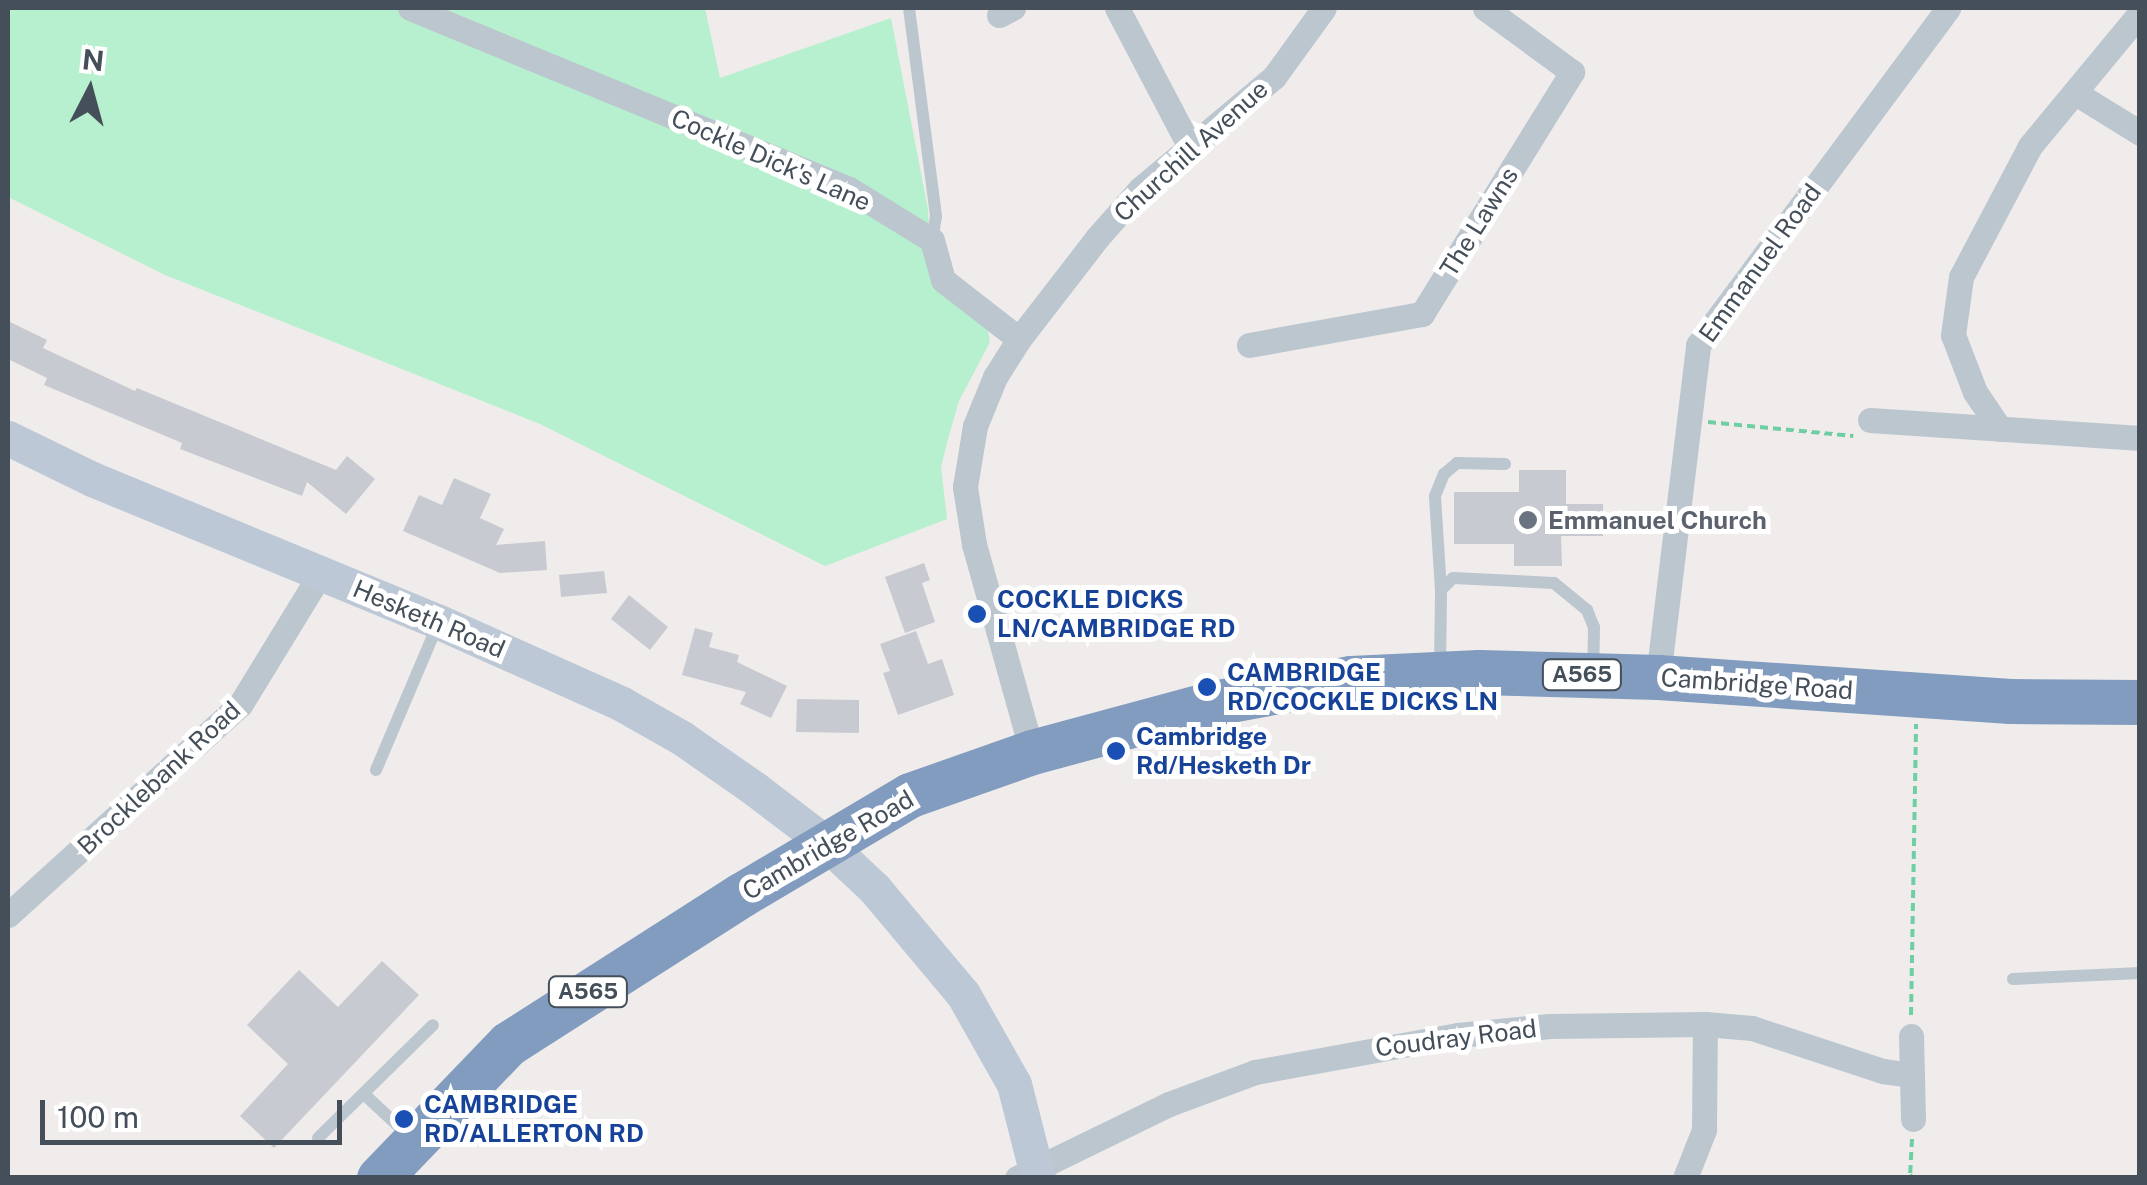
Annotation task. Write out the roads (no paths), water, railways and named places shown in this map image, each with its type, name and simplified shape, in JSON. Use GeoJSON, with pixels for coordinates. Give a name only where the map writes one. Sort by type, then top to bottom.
{"type":"FeatureCollection","features":[{"type":"Feature","properties":{"kind":"highway","name":"Cambridge Road"},"geometry":{"type":"LineString","coordinates":[[379,1178],[508,1044],[826,843],[910,795],[1032,752],[1213,704],[1351,678],[1440,674],[1658,677],[1916,694],[2140,702]]}},
{"type":"Feature","properties":{"kind":"street","name":"Cockle Dick's Lane"},"geometry":{"type":"LineString","coordinates":[[410,8],[848,189],[932,240]]}},
{"type":"Feature","properties":{"kind":"street"},"geometry":{"type":"LineString","coordinates":[[1118,8],[1190,147]]}},
{"type":"Feature","properties":{"kind":"street","name":"Churchill Avenue"},"geometry":{"type":"LineString","coordinates":[[1019,338],[1140,189],[1274,77],[1324,8]]}},
{"type":"Feature","properties":{"kind":"street","name":"The Lawns"},"geometry":{"type":"LineString","coordinates":[[1248,344],[1422,314],[1572,72],[1485,8]]}},
{"type":"Feature","properties":{"kind":"street","name":"Emmanuel Road"},"geometry":{"type":"LineString","coordinates":[[1658,677],[1698,345],[1948,8]]}},
{"type":"Feature","properties":{"kind":"street"},"geometry":{"type":"LineString","coordinates":[[2000,429],[1975,392],[1953,335],[1961,277],[2030,146],[2140,13]]}},
{"type":"Feature","properties":{"kind":"street"},"geometry":{"type":"LineString","coordinates":[[2076,94],[2140,133]]}},
{"type":"Feature","properties":{"kind":"street"},"geometry":{"type":"LineString","coordinates":[[932,240],[943,280],[1019,338],[995,377],[974,426],[965,487],[974,544],[1032,752]]}},
{"type":"Feature","properties":{"kind":"street"},"geometry":{"type":"LineString","coordinates":[[1870,420],[2140,438]]}},
{"type":"Feature","properties":{"kind":"street","name":"Hesketh Road"},"geometry":{"type":"LineString","coordinates":[[8,438],[126,494],[439,622],[622,704],[682,738],[826,843],[874,888],[963,994],[1014,1084],[1030,1174]]}},
{"type":"Feature","properties":{"kind":"street","name":"Brocklebank Road"},"geometry":{"type":"LineString","coordinates":[[8,915],[240,705],[321,573]]}},
{"type":"Feature","properties":{"kind":"street"},"geometry":{"type":"LineString","coordinates":[[1684,1178],[1704,1130],[1705,1024]]}},
{"type":"Feature","properties":{"kind":"street","name":"Coudray Road"},"geometry":{"type":"LineString","coordinates":[[1030,1174],[1186,1098],[1255,1072],[1458,1035],[1550,1026],[1705,1024],[1752,1028],[1883,1071],[1912,1075]]}},
{"type":"Feature","properties":{"kind":"street"},"geometry":{"type":"LineString","coordinates":[[1911,1036],[1913,1120]]}},
{"type":"Feature","properties":{"kind":"lane"},"geometry":{"type":"LineString","coordinates":[[909,8],[936,216],[932,240]]}},
{"type":"Feature","properties":{"kind":"lane"},"geometry":{"type":"LineString","coordinates":[[1440,674],[1435,496],[1444,474],[1457,462],[1505,464]]}},
{"type":"Feature","properties":{"kind":"lane"},"geometry":{"type":"LineString","coordinates":[[1440,590],[1453,578],[1554,583],[1588,610],[1594,627],[1592,675]]}},
{"type":"Feature","properties":{"kind":"lane"},"geometry":{"type":"LineString","coordinates":[[376,770],[439,622]]}},
{"type":"Feature","properties":{"kind":"lane"},"geometry":{"type":"LineString","coordinates":[[2013,979],[2140,973]]}},
{"type":"Feature","properties":{"kind":"lane"},"geometry":{"type":"LineString","coordinates":[[318,1138],[434,1025]]}},
{"type":"Feature","properties":{"kind":"lane"},"geometry":{"type":"LineString","coordinates":[[365,1095],[414,1141]]}},
{"type":"Feature","properties":{"kind":"place","name":"Emmanuel Church"},"geometry":{"type":"Point","coordinates":[1528,520]}},
{"type":"Feature","properties":{"kind":"place","name":"COCKLE DICKS LN/CAMBRIDGE RD"},"geometry":{"type":"Point","coordinates":[977,614]}},
{"type":"Feature","properties":{"kind":"place","name":"CAMBRIDGE RD/COCKLE DICKS LN"},"geometry":{"type":"Point","coordinates":[1207,687]}},
{"type":"Feature","properties":{"kind":"place","name":"Cambridge Rd/Hesketh Dr"},"geometry":{"type":"Point","coordinates":[1116,751]}},
{"type":"Feature","properties":{"kind":"place","name":"CAMBRIDGE RD/ALLERTON RD"},"geometry":{"type":"Point","coordinates":[404,1119]}}]}
